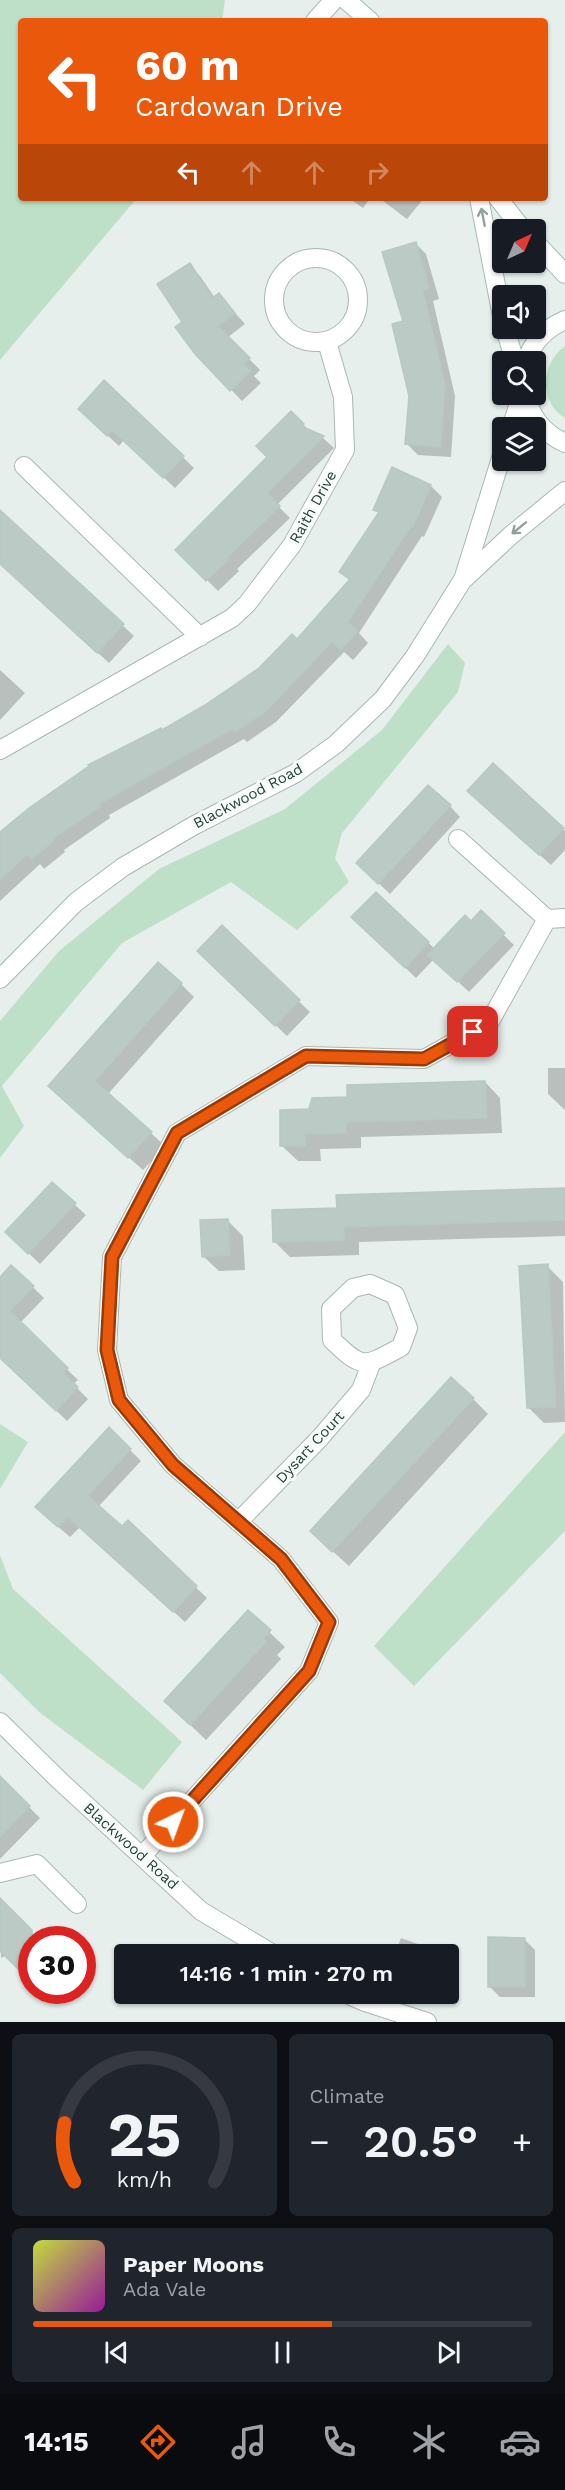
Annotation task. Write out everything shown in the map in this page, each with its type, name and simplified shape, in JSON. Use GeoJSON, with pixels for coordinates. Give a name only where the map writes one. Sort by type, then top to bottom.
{"type":"FeatureCollection","features":[{"type":"Feature","properties":{"kind":"street"},"geometry":{"type":"LineString","coordinates":[[318,18],[334,0]]}},
{"type":"Feature","properties":{"kind":"street"},"geometry":{"type":"LineString","coordinates":[[346,0],[367,18]]}},
{"type":"Feature","properties":{"kind":"street"},"geometry":{"type":"LineString","coordinates":[[480,201],[496,285]]}},
{"type":"Feature","properties":{"kind":"street"},"geometry":{"type":"LineString","coordinates":[[500,201],[514,219]]}},
{"type":"Feature","properties":{"kind":"street"},"geometry":{"type":"LineString","coordinates":[[546,254],[565,274]]}},
{"type":"Feature","properties":{"kind":"street"},"geometry":{"type":"LineString","coordinates":[[315,257],[338,262],[357,284],[360,306],[348,330],[327,342],[301,341],[277,320],[273,299],[279,277],[292,264],[315,257]]}},
{"type":"Feature","properties":{"kind":"street"},"geometry":{"type":"LineString","coordinates":[[532,351],[539,338],[555,324],[565,320]]}},
{"type":"Feature","properties":{"kind":"street","name":"Raith Drive"},"geometry":{"type":"LineString","coordinates":[[0,750],[232,618],[247,604],[292,545],[345,450],[343,397],[327,342]]}},
{"type":"Feature","properties":{"kind":"street"},"geometry":{"type":"LineString","coordinates":[[527,405],[536,422],[545,431],[565,443]]}},
{"type":"Feature","properties":{"kind":"street"},"geometry":{"type":"LineString","coordinates":[[24,466],[200,636]]}},
{"type":"Feature","properties":{"kind":"street","name":"Blackwood Road"},"geometry":{"type":"LineString","coordinates":[[0,979],[76,902],[123,867],[193,826],[296,773],[336,744],[383,699],[415,656],[462,581],[497,471]]}},
{"type":"Feature","properties":{"kind":"street","name":"Blackwood Road"},"geometry":{"type":"LineString","coordinates":[[462,581],[510,536],[565,491]]}},
{"type":"Feature","properties":{"kind":"street"},"geometry":{"type":"LineString","coordinates":[[458,839],[547,920],[565,918]]}},
{"type":"Feature","properties":{"kind":"street"},"geometry":{"type":"LineString","coordinates":[[142,1856],[309,1671],[329,1622],[281,1559],[173,1465],[119,1400],[107,1350],[112,1257],[177,1133],[306,1056],[424,1059],[489,1023],[547,920]]}},
{"type":"Feature","properties":{"kind":"street"},"geometry":{"type":"LineString","coordinates":[[370,1284],[395,1295],[408,1328],[401,1347],[370,1364],[354,1361],[332,1340],[331,1309],[353,1288],[370,1284]]}},
{"type":"Feature","properties":{"kind":"street","name":"Dysart Court"},"geometry":{"type":"LineString","coordinates":[[238,1522],[319,1439],[361,1390],[370,1364]]}},
{"type":"Feature","properties":{"kind":"street","name":"Blackwood Road"},"geometry":{"type":"LineString","coordinates":[[0,1722],[60,1781],[201,1911],[256,1944]]}},
{"type":"Feature","properties":{"kind":"street"},"geometry":{"type":"LineString","coordinates":[[0,1873],[37,1864],[77,1904]]}},
{"type":"Feature","properties":{"kind":"street"},"geometry":{"type":"LineString","coordinates":[[371,2004],[427,2022]]}},
{"type":"Feature","properties":{"kind":"green space"},"geometry":{"type":"Polygon","coordinates":[[[0,0],[225,0],[222,18],[18,18],[18,201],[134,201],[0,360],[0,0]]]}},
{"type":"Feature","properties":{"kind":"green space"},"geometry":{"type":"Polygon","coordinates":[[[565,346],[565,418],[556,411],[547,393],[547,372],[557,353],[565,346]]]}},
{"type":"Feature","properties":{"kind":"green space"},"geometry":{"type":"Polygon","coordinates":[[[448,644],[465,663],[458,692],[342,833],[335,858],[349,882],[297,930],[231,882],[122,943],[2,1086],[24,1126],[0,1158],[0,1021],[59,951],[159,869],[285,809],[382,730],[448,644]]]}},
{"type":"Feature","properties":{"kind":"green space"},"geometry":{"type":"Polygon","coordinates":[[[0,1424],[28,1442],[0,1489],[0,1424]]]}},
{"type":"Feature","properties":{"kind":"green space"},"geometry":{"type":"Polygon","coordinates":[[[565,1432],[565,1531],[414,1686],[374,1646],[565,1432]]]}},
{"type":"Feature","properties":{"kind":"green space"},"geometry":{"type":"Polygon","coordinates":[[[0,1555],[13,1589],[182,1742],[143,1790],[39,1712],[0,1673],[0,1555]]]}},
{"type":"Feature","properties":{"kind":"building"},"geometry":{"type":"Polygon","coordinates":[[[416,242],[429,288],[423,290],[445,384],[441,447],[405,444],[409,396],[392,324],[403,321],[382,252],[416,242]]]}},
{"type":"Feature","properties":{"kind":"building"},"geometry":{"type":"Polygon","coordinates":[[[190,263],[212,298],[219,293],[235,313],[218,326],[250,358],[244,364],[251,371],[230,391],[195,354],[175,327],[182,322],[157,284],[190,263]]]}},
{"type":"Feature","properties":{"kind":"building"},"geometry":{"type":"Polygon","coordinates":[[[104,380],[184,456],[163,478],[112,430],[107,436],[78,409],[104,380]]]}},
{"type":"Feature","properties":{"kind":"building"},"geometry":{"type":"Polygon","coordinates":[[[291,411],[304,424],[303,427],[324,436],[267,493],[280,506],[206,581],[175,550],[267,457],[256,446],[291,411]]]}},
{"type":"Feature","properties":{"kind":"building"},"geometry":{"type":"Polygon","coordinates":[[[392,467],[431,485],[413,527],[411,526],[348,622],[358,631],[341,650],[332,642],[265,712],[235,732],[232,729],[99,804],[101,806],[54,838],[55,840],[32,859],[28,854],[0,879],[0,832],[29,808],[88,765],[161,728],[162,730],[205,705],[259,668],[292,634],[297,639],[350,579],[339,572],[379,512],[373,510],[392,467]]]}},
{"type":"Feature","properties":{"kind":"building"},"geometry":{"type":"Polygon","coordinates":[[[0,510],[124,624],[97,653],[0,564],[0,510]]]}},
{"type":"Feature","properties":{"kind":"building"},"geometry":{"type":"Polygon","coordinates":[[[493,763],[564,828],[539,855],[467,791],[493,763]]]}},
{"type":"Feature","properties":{"kind":"building"},"geometry":{"type":"Polygon","coordinates":[[[428,785],[451,805],[378,884],[356,863],[428,785]]]}},
{"type":"Feature","properties":{"kind":"building"},"geometry":{"type":"Polygon","coordinates":[[[376,892],[429,942],[405,968],[351,917],[376,892]]]}},
{"type":"Feature","properties":{"kind":"building"},"geometry":{"type":"Polygon","coordinates":[[[481,910],[505,933],[457,982],[427,955],[465,915],[471,921],[481,910]]]}},
{"type":"Feature","properties":{"kind":"building"},"geometry":{"type":"Polygon","coordinates":[[[222,925],[300,1000],[275,1026],[197,951],[222,925]]]}},
{"type":"Feature","properties":{"kind":"building"},"geometry":{"type":"Polygon","coordinates":[[[158,962],[182,983],[95,1081],[152,1132],[128,1158],[48,1086],[158,962]]]}},
{"type":"Feature","properties":{"kind":"building"},"geometry":{"type":"Polygon","coordinates":[[[485,1081],[487,1118],[346,1122],[346,1133],[305,1134],[306,1146],[280,1146],[280,1110],[309,1109],[312,1098],[347,1097],[347,1085],[485,1081]]]}},
{"type":"Feature","properties":{"kind":"building"},"geometry":{"type":"Polygon","coordinates":[[[52,1182],[76,1203],[28,1254],[5,1232],[52,1182]]]}},
{"type":"Feature","properties":{"kind":"building"},"geometry":{"type":"Polygon","coordinates":[[[565,1188],[565,1220],[344,1227],[344,1240],[273,1242],[272,1210],[337,1208],[336,1195],[565,1188]]]}},
{"type":"Feature","properties":{"kind":"building"},"geometry":{"type":"Polygon","coordinates":[[[228,1219],[230,1255],[202,1257],[200,1220],[228,1219]]]}},
{"type":"Feature","properties":{"kind":"building"},"geometry":{"type":"Polygon","coordinates":[[[548,1264],[556,1407],[527,1408],[519,1266],[548,1264]]]}},
{"type":"Feature","properties":{"kind":"building"},"geometry":{"type":"Polygon","coordinates":[[[11,1265],[34,1286],[10,1311],[68,1368],[63,1373],[78,1387],[56,1411],[0,1358],[0,1277],[11,1265]]]}},
{"type":"Feature","properties":{"kind":"building"},"geometry":{"type":"Polygon","coordinates":[[[451,1377],[474,1398],[332,1552],[310,1531],[451,1377]]]}},
{"type":"Feature","properties":{"kind":"building"},"geometry":{"type":"Polygon","coordinates":[[[109,1427],[131,1449],[88,1496],[122,1526],[128,1520],[197,1586],[173,1612],[68,1517],[58,1527],[35,1507],[109,1427]]]}},
{"type":"Feature","properties":{"kind":"building"},"geometry":{"type":"Polygon","coordinates":[[[248,1610],[271,1630],[263,1639],[266,1642],[190,1725],[164,1701],[248,1610]]]}},
{"type":"Feature","properties":{"kind":"building"},"geometry":{"type":"Polygon","coordinates":[[[0,1776],[30,1806],[0,1837],[0,1776]]]}},
{"type":"Feature","properties":{"kind":"building"},"geometry":{"type":"Polygon","coordinates":[[[0,1898],[28,1926],[18,1926],[18,1969],[0,1951],[0,1898]]]}},
{"type":"Feature","properties":{"kind":"building"},"geometry":{"type":"Polygon","coordinates":[[[488,1937],[525,1938],[525,1987],[488,1987],[488,1937]]]}},
{"type":"Feature","properties":{"kind":"route"},"geometry":{"type":"LineString","coordinates":[[173,1822],[309,1671],[329,1622],[281,1559],[173,1465],[119,1400],[107,1350],[112,1257],[177,1133],[306,1056],[424,1059],[473,1032]]}}]}
